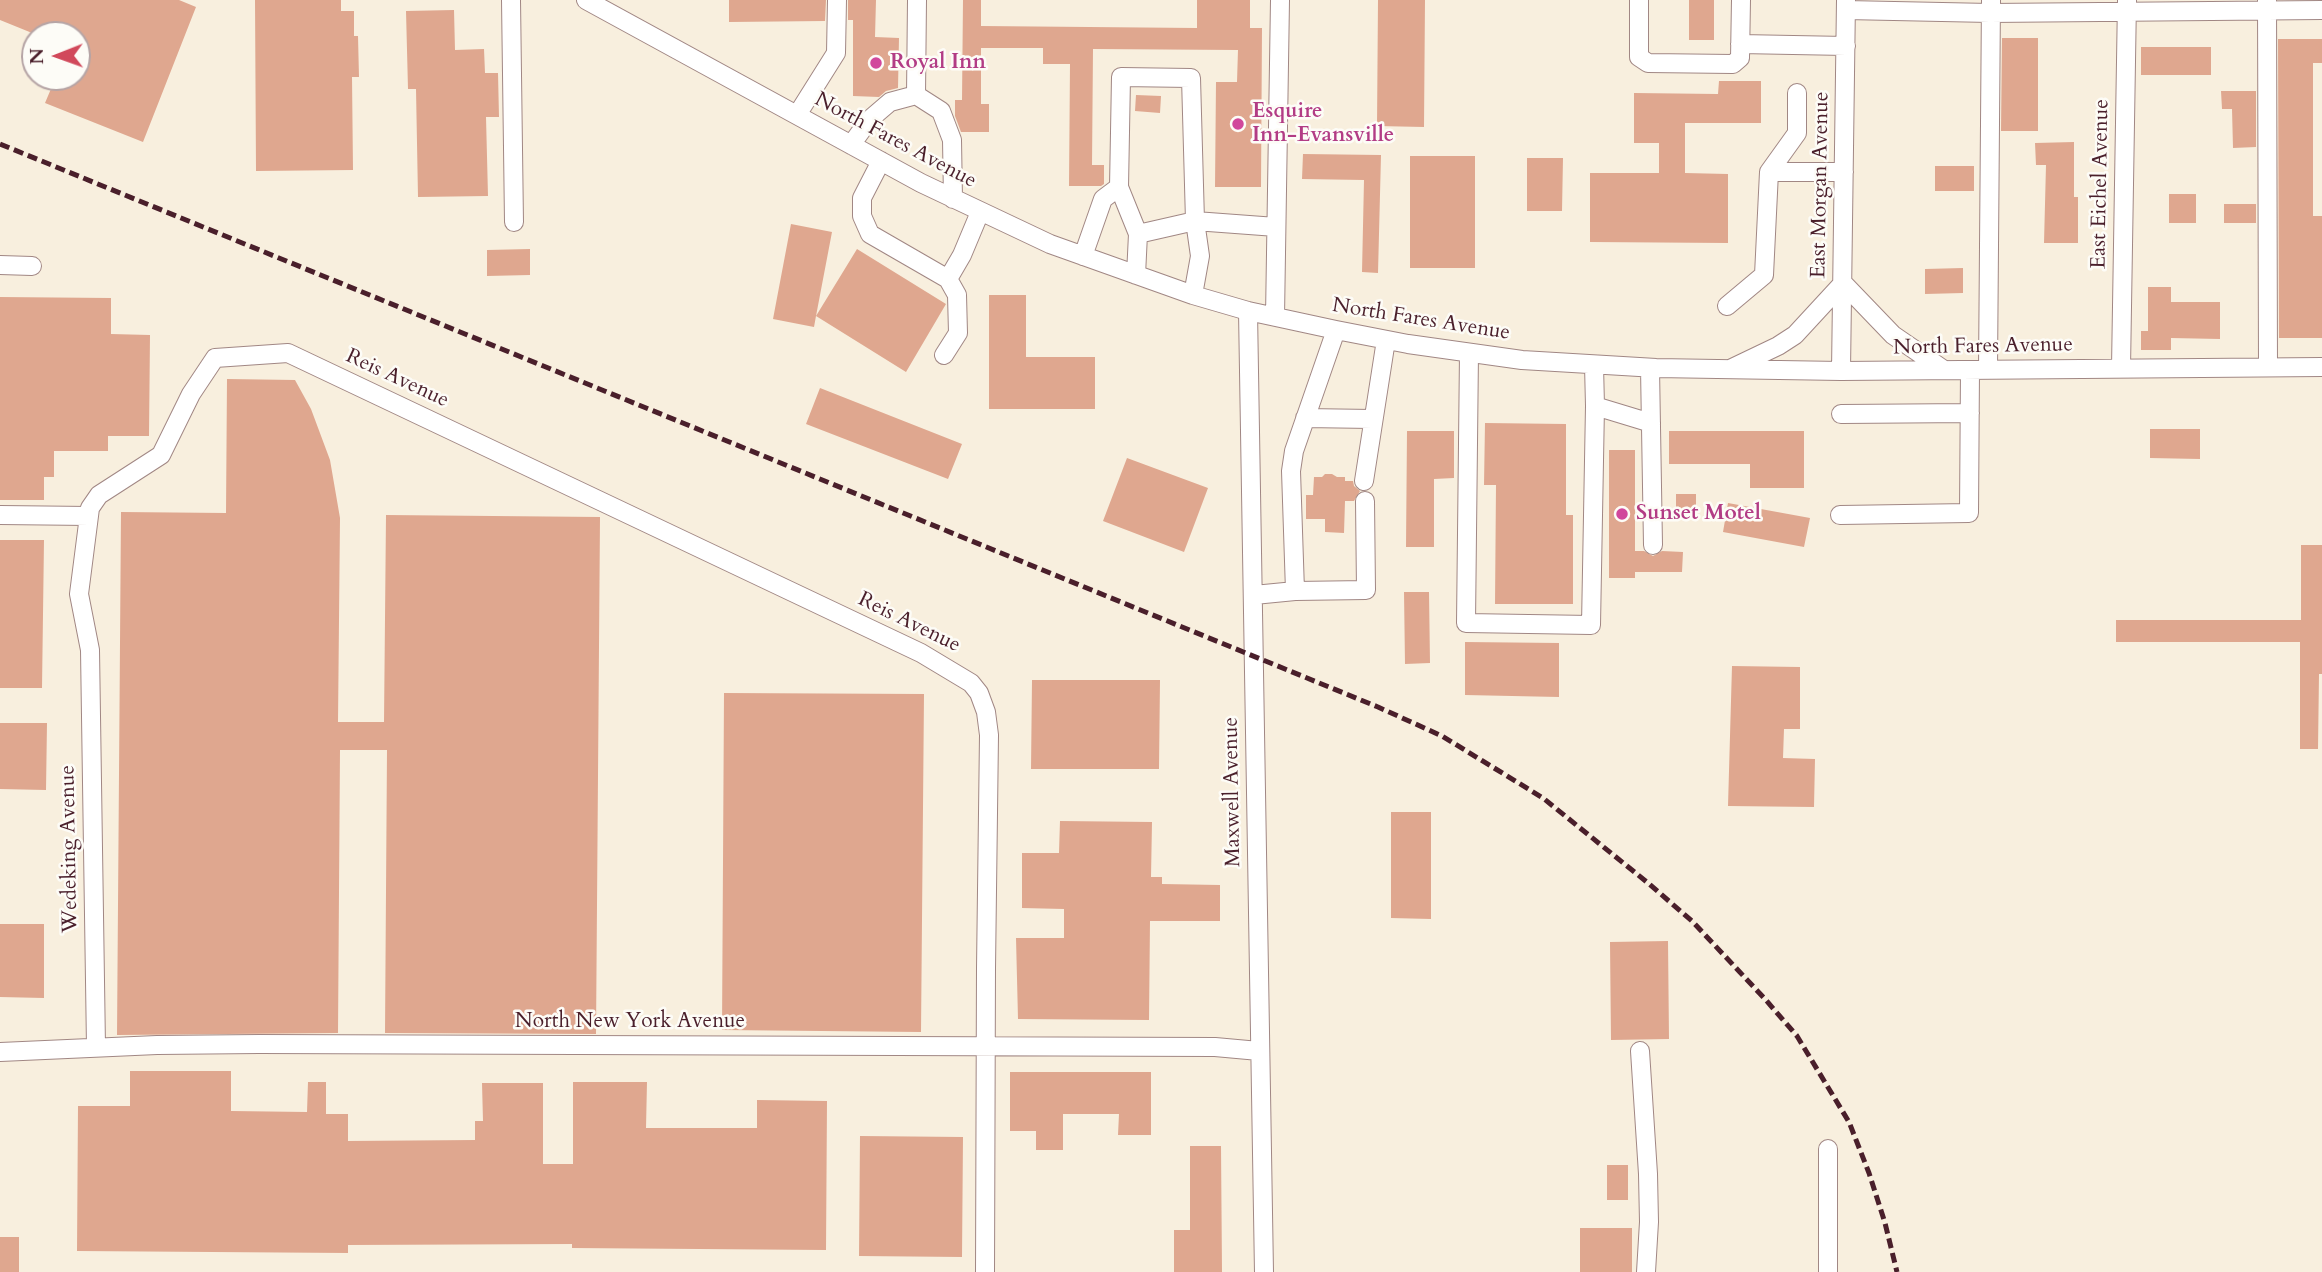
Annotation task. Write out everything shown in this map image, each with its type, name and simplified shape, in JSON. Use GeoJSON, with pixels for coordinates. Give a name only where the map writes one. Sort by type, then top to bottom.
{"type":"FeatureCollection","features":[{"type":"Feature","properties":{"kind":"street"},"geometry":{"type":"LineString","coordinates":[[511,0],[514,222]]}},
{"type":"Feature","properties":{"kind":"street","name":"North Fares Avenue"},"geometry":{"type":"LineString","coordinates":[[586,0],[612,6],[797,115],[980,212],[1050,244],[1248,312],[1386,340],[1469,353],[1650,368],[1841,371],[2322,367]]}},
{"type":"Feature","properties":{"kind":"street"},"geometry":{"type":"LineString","coordinates":[[797,115],[836,53],[837,0]]}},
{"type":"Feature","properties":{"kind":"street"},"geometry":{"type":"LineString","coordinates":[[916,95],[917,0]]}},
{"type":"Feature","properties":{"kind":"street"},"geometry":{"type":"LineString","coordinates":[[1275,317],[1280,0]]}},
{"type":"Feature","properties":{"kind":"street"},"geometry":{"type":"LineString","coordinates":[[1639,0],[1639,57],[1648,63],[1733,64],[1740,58],[1741,0]]}},
{"type":"Feature","properties":{"kind":"street"},"geometry":{"type":"LineString","coordinates":[[1846,5],[2267,5],[2322,10]]}},
{"type":"Feature","properties":{"kind":"street","name":"East Morgan Avenue"},"geometry":{"type":"LineString","coordinates":[[1841,371],[1846,5]]}},
{"type":"Feature","properties":{"kind":"street"},"geometry":{"type":"LineString","coordinates":[[2267,5],[2268,368]]}},
{"type":"Feature","properties":{"kind":"street","name":"East Eichel Avenue"},"geometry":{"type":"LineString","coordinates":[[2121,368],[2127,6]]}},
{"type":"Feature","properties":{"kind":"street"},"geometry":{"type":"LineString","coordinates":[[1840,515],[1969,513],[1970,414],[1979,370],[1990,7]]}},
{"type":"Feature","properties":{"kind":"street"},"geometry":{"type":"LineString","coordinates":[[1740,44],[1846,46]]}},
{"type":"Feature","properties":{"kind":"street"},"geometry":{"type":"LineString","coordinates":[[1136,275],[1138,234],[1119,187],[1121,77],[1191,78],[1195,221],[1200,256],[1193,295]]}},
{"type":"Feature","properties":{"kind":"street"},"geometry":{"type":"LineString","coordinates":[[1727,306],[1764,275],[1769,172],[1797,133],[1797,93]]}},
{"type":"Feature","properties":{"kind":"street"},"geometry":{"type":"LineString","coordinates":[[851,145],[869,120],[890,102],[916,95],[941,111],[952,140],[953,199]]}},
{"type":"Feature","properties":{"kind":"street"},"geometry":{"type":"LineString","coordinates":[[881,161],[862,198],[862,216],[870,234],[948,279],[957,295],[958,333],[944,355]]}},
{"type":"Feature","properties":{"kind":"street"},"geometry":{"type":"LineString","coordinates":[[1769,172],[1844,172]]}},
{"type":"Feature","properties":{"kind":"street"},"geometry":{"type":"LineString","coordinates":[[1083,256],[1103,199],[1119,187]]}},
{"type":"Feature","properties":{"kind":"street"},"geometry":{"type":"LineString","coordinates":[[948,279],[962,255],[980,212]]}},
{"type":"Feature","properties":{"kind":"street"},"geometry":{"type":"LineString","coordinates":[[1138,234],[1195,221],[1276,227]]}},
{"type":"Feature","properties":{"kind":"street"},"geometry":{"type":"LineString","coordinates":[[0,265],[32,267]]}},
{"type":"Feature","properties":{"kind":"street"},"geometry":{"type":"LineString","coordinates":[[1727,370],[1795,335],[1843,283],[1892,335],[1944,370]]}},
{"type":"Feature","properties":{"kind":"street","name":"Maxwell Avenue"},"geometry":{"type":"LineString","coordinates":[[1248,312],[1264,1272]]}},
{"type":"Feature","properties":{"kind":"street"},"geometry":{"type":"LineString","coordinates":[[1296,591],[1291,471],[1294,452],[1336,330]]}},
{"type":"Feature","properties":{"kind":"street"},"geometry":{"type":"LineString","coordinates":[[1364,481],[1386,340]]}},
{"type":"Feature","properties":{"kind":"street","name":"Reis Avenue"},"geometry":{"type":"LineString","coordinates":[[89,516],[90,508],[99,495],[161,455],[191,394],[215,358],[288,353],[921,653],[971,683],[983,703],[989,735],[985,1272]]}},
{"type":"Feature","properties":{"kind":"street"},"geometry":{"type":"LineString","coordinates":[[1469,353],[1466,623],[1591,625],[1594,365]]}},
{"type":"Feature","properties":{"kind":"street"},"geometry":{"type":"LineString","coordinates":[[1650,368],[1653,545]]}},
{"type":"Feature","properties":{"kind":"street"},"geometry":{"type":"LineString","coordinates":[[1595,406],[1651,423]]}},
{"type":"Feature","properties":{"kind":"street"},"geometry":{"type":"LineString","coordinates":[[1841,414],[1970,414]]}},
{"type":"Feature","properties":{"kind":"street"},"geometry":{"type":"LineString","coordinates":[[1305,418],[1372,419]]}},
{"type":"Feature","properties":{"kind":"street"},"geometry":{"type":"LineString","coordinates":[[1254,595],[1296,591],[1366,590],[1365,501]]}},
{"type":"Feature","properties":{"kind":"street"},"geometry":{"type":"LineString","coordinates":[[0,515],[89,516]]}},
{"type":"Feature","properties":{"kind":"street","name":"Wedeking Avenue"},"geometry":{"type":"LineString","coordinates":[[89,516],[79,594],[90,650],[96,1047]]}},
{"type":"Feature","properties":{"kind":"street","name":"North New York Avenue"},"geometry":{"type":"LineString","coordinates":[[0,1052],[247,1044],[1215,1047],[1259,1051]]}},
{"type":"Feature","properties":{"kind":"street"},"geometry":{"type":"LineString","coordinates":[[1640,1051],[1648,1174],[1646,1272]]}},
{"type":"Feature","properties":{"kind":"street"},"geometry":{"type":"LineString","coordinates":[[1828,1149],[1828,1272]]}},
{"type":"Feature","properties":{"kind":"building"},"geometry":{"type":"Polygon","coordinates":[[[0,0],[179,0],[196,7],[143,142],[45,103],[50,91],[91,91],[91,21],[21,21],[21,29],[0,20],[0,0]]]}},
{"type":"Feature","properties":{"kind":"building"},"geometry":{"type":"Polygon","coordinates":[[[255,0],[341,0],[341,11],[354,11],[354,36],[358,36],[359,77],[352,77],[353,170],[256,171],[255,0]]]}},
{"type":"Feature","properties":{"kind":"building"},"geometry":{"type":"Polygon","coordinates":[[[729,0],[826,0],[825,21],[729,22],[729,0]]]}},
{"type":"Feature","properties":{"kind":"building","name":"Royal Inn"},"geometry":{"type":"Polygon","coordinates":[[[848,0],[876,0],[875,37],[899,38],[898,88],[886,91],[879,97],[853,96],[853,20],[848,20],[848,0]]]}},
{"type":"Feature","properties":{"kind":"building","name":"Esquire Inn-Evansville"},"geometry":{"type":"Polygon","coordinates":[[[963,0],[981,0],[981,26],[1197,28],[1197,0],[1250,0],[1250,28],[1262,28],[1261,187],[1215,187],[1216,82],[1237,82],[1238,50],[1093,49],[1092,165],[1104,165],[1104,184],[1101,186],[1069,186],[1070,64],[1043,64],[1043,48],[981,48],[981,104],[989,104],[989,132],[961,132],[955,116],[955,100],[962,100],[963,0]]]}},
{"type":"Feature","properties":{"kind":"building"},"geometry":{"type":"Polygon","coordinates":[[[1378,0],[1425,0],[1424,127],[1377,126],[1378,0]]]}},
{"type":"Feature","properties":{"kind":"building"},"geometry":{"type":"Polygon","coordinates":[[[1689,0],[1714,0],[1714,40],[1689,40],[1689,0]]]}},
{"type":"Feature","properties":{"kind":"building"},"geometry":{"type":"Polygon","coordinates":[[[454,10],[455,50],[484,49],[485,73],[498,73],[499,117],[486,117],[488,196],[418,197],[416,89],[408,89],[406,11],[454,10]]]}},
{"type":"Feature","properties":{"kind":"building"},"geometry":{"type":"Polygon","coordinates":[[[2002,38],[2038,38],[2038,131],[2001,131],[2002,38]]]}},
{"type":"Feature","properties":{"kind":"building"},"geometry":{"type":"Polygon","coordinates":[[[2278,39],[2322,39],[2322,63],[2313,63],[2313,216],[2322,216],[2322,338],[2279,338],[2278,39]]]}},
{"type":"Feature","properties":{"kind":"building"},"geometry":{"type":"Polygon","coordinates":[[[2141,47],[2211,47],[2211,75],[2141,75],[2141,47]]]}},
{"type":"Feature","properties":{"kind":"building"},"geometry":{"type":"Polygon","coordinates":[[[1719,81],[1761,81],[1761,123],[1685,123],[1685,173],[1728,174],[1728,243],[1590,242],[1590,173],[1659,173],[1659,143],[1634,143],[1634,93],[1718,94],[1719,81]]]}},
{"type":"Feature","properties":{"kind":"building"},"geometry":{"type":"Polygon","coordinates":[[[2221,91],[2256,91],[2256,147],[2233,148],[2232,109],[2222,109],[2221,91]]]}},
{"type":"Feature","properties":{"kind":"building"},"geometry":{"type":"Polygon","coordinates":[[[1136,95],[1161,96],[1160,113],[1135,111],[1136,95]]]}},
{"type":"Feature","properties":{"kind":"building"},"geometry":{"type":"Polygon","coordinates":[[[2074,142],[2074,197],[2078,197],[2078,243],[2044,243],[2046,165],[2036,165],[2035,143],[2074,142]]]}},
{"type":"Feature","properties":{"kind":"building"},"geometry":{"type":"Polygon","coordinates":[[[1303,154],[1381,155],[1378,273],[1362,272],[1364,180],[1302,179],[1303,154]]]}},
{"type":"Feature","properties":{"kind":"building"},"geometry":{"type":"Polygon","coordinates":[[[1410,156],[1475,156],[1475,268],[1410,268],[1410,156]]]}},
{"type":"Feature","properties":{"kind":"building"},"geometry":{"type":"Polygon","coordinates":[[[1527,158],[1563,158],[1562,211],[1527,211],[1527,158]]]}},
{"type":"Feature","properties":{"kind":"building"},"geometry":{"type":"Polygon","coordinates":[[[1935,166],[1974,166],[1974,191],[1935,191],[1935,166]]]}},
{"type":"Feature","properties":{"kind":"building"},"geometry":{"type":"Polygon","coordinates":[[[2169,194],[2196,194],[2196,223],[2169,223],[2169,194]]]}},
{"type":"Feature","properties":{"kind":"building"},"geometry":{"type":"Polygon","coordinates":[[[2224,204],[2256,204],[2256,223],[2224,223],[2224,204]]]}},
{"type":"Feature","properties":{"kind":"building"},"geometry":{"type":"Polygon","coordinates":[[[791,224],[832,232],[814,327],[773,319],[791,224]]]}},
{"type":"Feature","properties":{"kind":"building"},"geometry":{"type":"Polygon","coordinates":[[[530,249],[530,275],[487,276],[487,250],[530,249]]]}},
{"type":"Feature","properties":{"kind":"building"},"geometry":{"type":"Polygon","coordinates":[[[857,249],[946,304],[906,372],[816,316],[857,249]]]}},
{"type":"Feature","properties":{"kind":"building"},"geometry":{"type":"Polygon","coordinates":[[[1963,268],[1963,293],[1925,294],[1925,269],[1963,268]]]}},
{"type":"Feature","properties":{"kind":"building"},"geometry":{"type":"Polygon","coordinates":[[[2148,287],[2171,287],[2171,302],[2220,302],[2220,339],[2171,338],[2171,350],[2141,350],[2141,331],[2148,331],[2148,287]]]}},
{"type":"Feature","properties":{"kind":"building"},"geometry":{"type":"Polygon","coordinates":[[[989,295],[1026,295],[1026,357],[1095,357],[1095,409],[989,409],[989,295]]]}},
{"type":"Feature","properties":{"kind":"building"},"geometry":{"type":"Polygon","coordinates":[[[0,297],[111,298],[111,334],[150,335],[149,436],[108,436],[108,451],[54,451],[54,477],[44,477],[44,500],[0,500],[0,297]]]}},
{"type":"Feature","properties":{"kind":"building"},"geometry":{"type":"Polygon","coordinates":[[[227,379],[295,380],[311,409],[330,460],[340,518],[338,722],[384,722],[386,515],[600,517],[596,1034],[385,1033],[387,750],[340,750],[338,1033],[117,1035],[121,512],[226,513],[227,379]]]}},
{"type":"Feature","properties":{"kind":"building"},"geometry":{"type":"Polygon","coordinates":[[[820,388],[962,444],[948,479],[806,424],[820,388]]]}},
{"type":"Feature","properties":{"kind":"building"},"geometry":{"type":"Polygon","coordinates":[[[1485,423],[1566,424],[1566,515],[1573,515],[1573,604],[1495,604],[1496,485],[1484,485],[1485,423]]]}},
{"type":"Feature","properties":{"kind":"building"},"geometry":{"type":"Polygon","coordinates":[[[2150,429],[2200,429],[2200,459],[2150,458],[2150,429]]]}},
{"type":"Feature","properties":{"kind":"building"},"geometry":{"type":"Polygon","coordinates":[[[1407,431],[1454,431],[1454,478],[1434,479],[1434,547],[1406,547],[1407,431]]]}},
{"type":"Feature","properties":{"kind":"building"},"geometry":{"type":"Polygon","coordinates":[[[1669,431],[1804,431],[1804,488],[1750,488],[1750,464],[1669,464],[1669,431]]]}},
{"type":"Feature","properties":{"kind":"building","name":"Sunset Motel"},"geometry":{"type":"Polygon","coordinates":[[[1609,450],[1635,450],[1635,551],[1644,551],[1653,556],[1662,551],[1683,552],[1682,572],[1635,572],[1635,578],[1609,578],[1609,450]]]}},
{"type":"Feature","properties":{"kind":"building"},"geometry":{"type":"Polygon","coordinates":[[[1127,458],[1208,488],[1184,552],[1103,521],[1127,458]]]}},
{"type":"Feature","properties":{"kind":"building"},"geometry":{"type":"Polygon","coordinates":[[[1325,474],[1345,477],[1345,481],[1353,481],[1360,491],[1354,501],[1345,501],[1344,533],[1325,532],[1325,519],[1306,519],[1306,495],[1313,495],[1314,477],[1322,477],[1325,474]]]}},
{"type":"Feature","properties":{"kind":"building"},"geometry":{"type":"Polygon","coordinates":[[[1676,494],[1696,494],[1696,513],[1676,513],[1676,494]]]}},
{"type":"Feature","properties":{"kind":"building"},"geometry":{"type":"Polygon","coordinates":[[[1728,503],[1810,518],[1804,547],[1723,532],[1728,503]]]}},
{"type":"Feature","properties":{"kind":"building"},"geometry":{"type":"Polygon","coordinates":[[[0,540],[44,540],[42,688],[0,688],[0,540]]]}},
{"type":"Feature","properties":{"kind":"building"},"geometry":{"type":"Polygon","coordinates":[[[2301,545],[2322,545],[2322,674],[2319,674],[2318,749],[2300,749],[2300,642],[2116,642],[2116,620],[2301,620],[2301,545]]]}},
{"type":"Feature","properties":{"kind":"building"},"geometry":{"type":"Polygon","coordinates":[[[1404,592],[1429,592],[1430,663],[1405,664],[1404,592]]]}},
{"type":"Feature","properties":{"kind":"building"},"geometry":{"type":"Polygon","coordinates":[[[1465,642],[1559,643],[1559,697],[1465,695],[1465,642]]]}},
{"type":"Feature","properties":{"kind":"building"},"geometry":{"type":"Polygon","coordinates":[[[1732,666],[1800,667],[1800,729],[1784,729],[1783,758],[1815,759],[1814,807],[1728,806],[1732,666]]]}},
{"type":"Feature","properties":{"kind":"building"},"geometry":{"type":"Polygon","coordinates":[[[1032,680],[1160,680],[1159,769],[1031,769],[1032,680]]]}},
{"type":"Feature","properties":{"kind":"building"},"geometry":{"type":"Polygon","coordinates":[[[724,693],[924,694],[921,1032],[722,1030],[724,693]]]}},
{"type":"Feature","properties":{"kind":"building"},"geometry":{"type":"Polygon","coordinates":[[[0,723],[47,723],[46,790],[0,789],[0,723]]]}},
{"type":"Feature","properties":{"kind":"building"},"geometry":{"type":"Polygon","coordinates":[[[1391,812],[1431,812],[1431,919],[1391,918],[1391,812]]]}},
{"type":"Feature","properties":{"kind":"building"},"geometry":{"type":"Polygon","coordinates":[[[1060,821],[1152,822],[1151,877],[1162,877],[1162,884],[1220,885],[1220,921],[1150,921],[1149,1020],[1018,1019],[1016,938],[1064,938],[1064,909],[1022,908],[1022,853],[1059,853],[1060,821]]]}},
{"type":"Feature","properties":{"kind":"building"},"geometry":{"type":"Polygon","coordinates":[[[0,924],[44,924],[44,998],[0,997],[0,924]]]}},
{"type":"Feature","properties":{"kind":"building"},"geometry":{"type":"Polygon","coordinates":[[[1668,941],[1669,1039],[1611,1040],[1610,942],[1668,941]]]}},
{"type":"Feature","properties":{"kind":"building"},"geometry":{"type":"Polygon","coordinates":[[[130,1071],[231,1071],[231,1111],[307,1112],[308,1082],[326,1082],[326,1114],[348,1114],[348,1141],[475,1140],[475,1121],[483,1121],[482,1083],[543,1083],[543,1164],[573,1164],[573,1082],[647,1082],[646,1128],[757,1128],[757,1100],[827,1101],[826,1250],[572,1248],[572,1244],[348,1245],[348,1253],[77,1251],[78,1106],[130,1106],[130,1071]]]}},
{"type":"Feature","properties":{"kind":"building"},"geometry":{"type":"Polygon","coordinates":[[[1010,1072],[1151,1072],[1151,1135],[1118,1135],[1119,1114],[1063,1114],[1063,1150],[1036,1150],[1036,1131],[1010,1131],[1010,1072]]]}},
{"type":"Feature","properties":{"kind":"building"},"geometry":{"type":"Polygon","coordinates":[[[860,1136],[963,1137],[962,1257],[859,1256],[860,1136]]]}},
{"type":"Feature","properties":{"kind":"building"},"geometry":{"type":"Polygon","coordinates":[[[1190,1146],[1221,1146],[1222,1272],[1174,1272],[1174,1230],[1190,1230],[1190,1146]]]}},
{"type":"Feature","properties":{"kind":"building"},"geometry":{"type":"Polygon","coordinates":[[[1607,1165],[1628,1165],[1628,1200],[1607,1200],[1607,1165]]]}},
{"type":"Feature","properties":{"kind":"building"},"geometry":{"type":"Polygon","coordinates":[[[1580,1228],[1632,1228],[1632,1272],[1580,1272],[1580,1228]]]}},
{"type":"Feature","properties":{"kind":"building"},"geometry":{"type":"Polygon","coordinates":[[[0,1237],[19,1237],[19,1272],[0,1272],[0,1237]]]}},
{"type":"Feature","properties":{"kind":"railway"},"geometry":{"type":"LineString","coordinates":[[0,144],[1378,707],[1442,736],[1543,798],[1648,883],[1692,921],[1797,1036],[1849,1122],[1869,1173],[1897,1272]]}},
{"type":"Feature","properties":{"kind":"place","name":"Royal Inn"},"geometry":{"type":"Point","coordinates":[876,63]}},
{"type":"Feature","properties":{"kind":"place","name":"Esquire Inn-Evansville"},"geometry":{"type":"Point","coordinates":[1238,124]}},
{"type":"Feature","properties":{"kind":"place","name":"Sunset Motel"},"geometry":{"type":"Point","coordinates":[1622,514]}}]}
